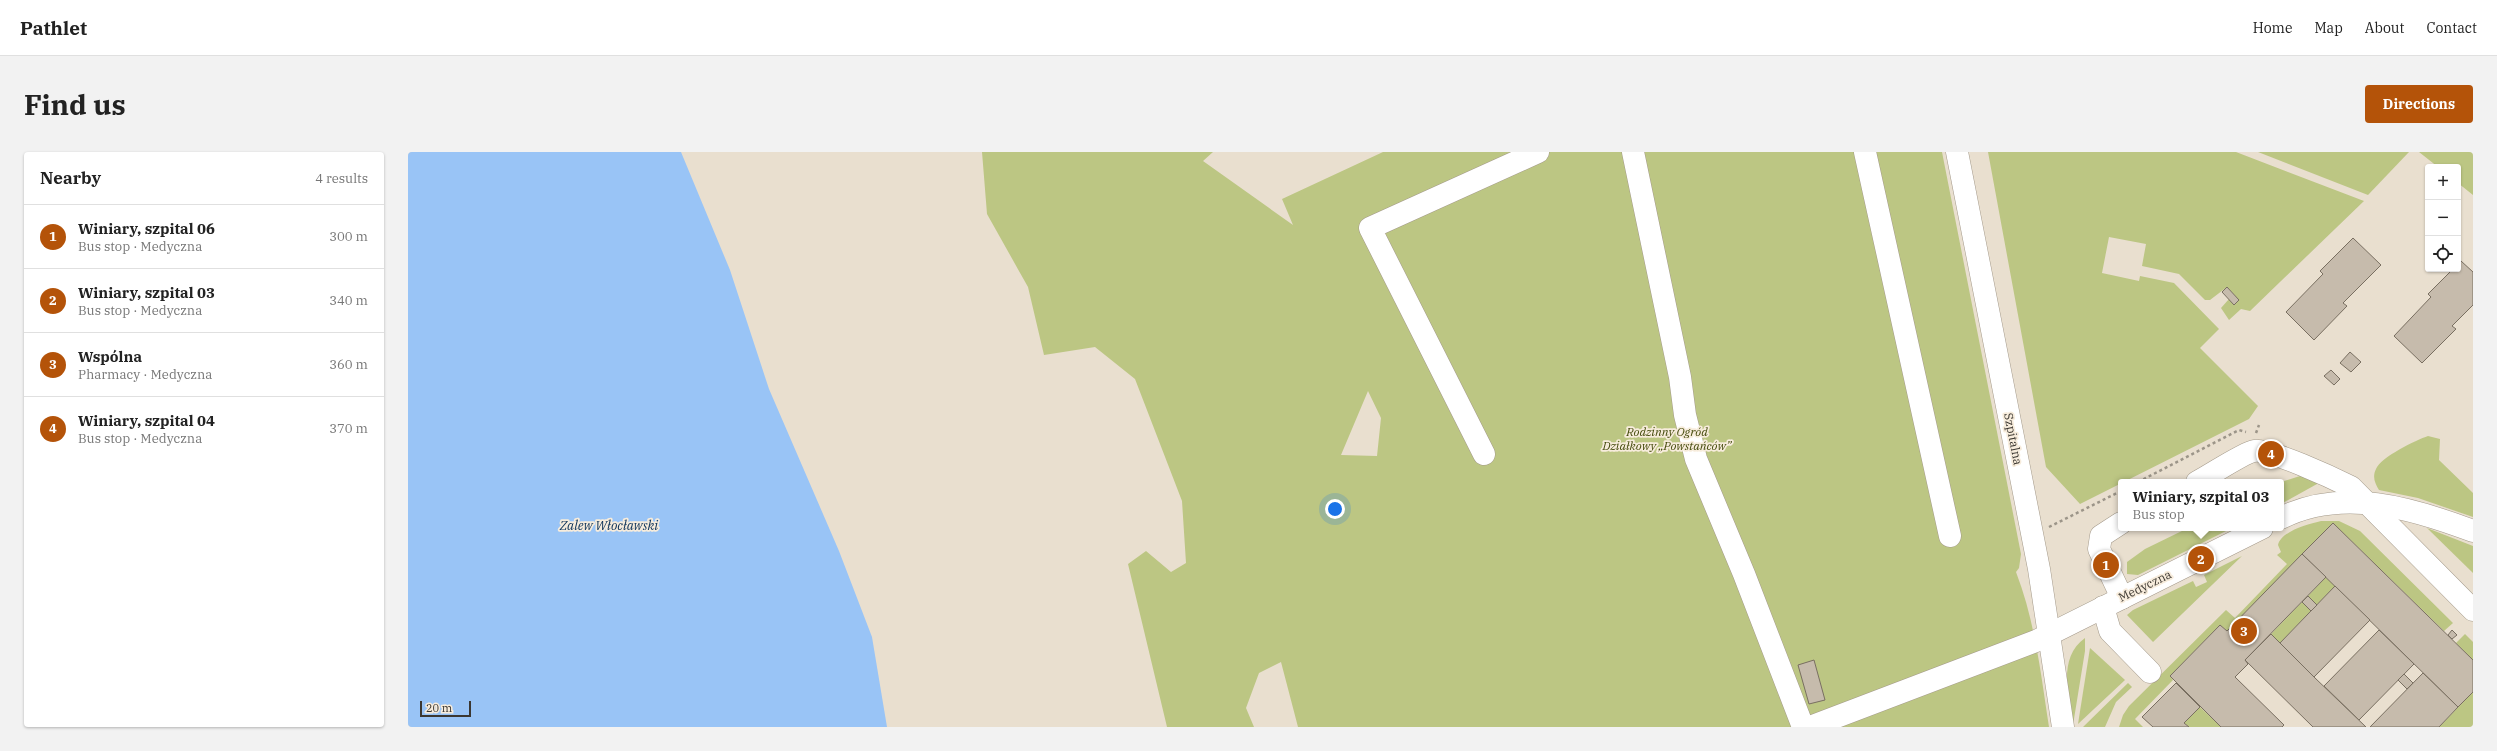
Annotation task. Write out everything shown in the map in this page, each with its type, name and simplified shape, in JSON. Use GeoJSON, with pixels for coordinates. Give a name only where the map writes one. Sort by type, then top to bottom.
{"type":"FeatureCollection","features":[{"type":"Feature","properties":{"kind":"street"},"geometry":{"type":"LineString","coordinates":[[1484,454],[1370,228],[1538,152]]}},
{"type":"Feature","properties":{"kind":"street"},"geometry":{"type":"LineString","coordinates":[[1632,152],[1680,377],[1685,415],[1696,458],[1744,574],[1803,727]]}},
{"type":"Feature","properties":{"kind":"street"},"geometry":{"type":"LineString","coordinates":[[1865,152],[1950,536]]}},
{"type":"Feature","properties":{"kind":"street","name":"Szpitalna"},"geometry":{"type":"LineString","coordinates":[[1957,152],[2050,634],[2063,727]]}},
{"type":"Feature","properties":{"kind":"street"},"geometry":{"type":"LineString","coordinates":[[2203,479],[2254,451],[2271,454],[2329,476],[2351,487],[2370,504],[2473,610]]}},
{"type":"Feature","properties":{"kind":"street"},"geometry":{"type":"LineString","coordinates":[[2284,517],[2321,503],[2336,501],[2370,504],[2430,516],[2473,531]]}},
{"type":"Feature","properties":{"kind":"street"},"geometry":{"type":"LineString","coordinates":[[2118,525],[2101,536],[2099,549],[2112,602],[2110,631],[2150,672]]}},
{"type":"Feature","properties":{"kind":"street","name":"Medyczna"},"geometry":{"type":"LineString","coordinates":[[1810,727],[2002,655],[2050,634],[2256,531]]}},
{"type":"Feature","properties":{"kind":"path"},"geometry":{"type":"LineString","coordinates":[[2042,530],[2118,492]]}},
{"type":"Feature","properties":{"kind":"green space","name":"Rodzinny Ogród Działkowy „Powstańców”"},"geometry":{"type":"Polygon","coordinates":[[[982,152],[1213,152],[1203,161],[1293,225],[1282,199],[1383,152],[1942,152],[2021,554],[2019,568],[2016,572],[2023,591],[2033,629],[2049,727],[1298,727],[1281,662],[1259,673],[1246,708],[1254,727],[1167,727],[1128,564],[1146,551],[1171,572],[1186,563],[1182,501],[1135,379],[1095,347],[1044,355],[1028,287],[987,214],[982,152]],[[1368,391],[1341,455],[1377,456],[1381,418],[1368,391]]]}},
{"type":"Feature","properties":{"kind":"green space"},"geometry":{"type":"Polygon","coordinates":[[[1988,152],[2236,152],[2364,201],[2250,311],[2241,309],[2229,320],[2221,308],[2229,299],[2234,304],[2239,300],[2227,287],[2210,300],[2205,300],[2179,274],[2142,266],[2146,244],[2109,237],[2102,273],[2139,281],[2140,276],[2174,283],[2219,329],[2200,348],[2258,406],[2249,419],[2130,479],[2118,479],[2118,485],[2080,504],[2046,467],[1988,152]]]}},
{"type":"Feature","properties":{"kind":"green space"},"geometry":{"type":"Polygon","coordinates":[[[2258,152],[2409,152],[2368,195],[2258,152]]]}},
{"type":"Feature","properties":{"kind":"green space"},"geometry":{"type":"Polygon","coordinates":[[[2419,152],[2473,152],[2473,195],[2461,185],[2461,164],[2434,164],[2419,152]]]}},
{"type":"Feature","properties":{"kind":"green space"},"geometry":{"type":"Polygon","coordinates":[[[2428,436],[2440,439],[2439,460],[2473,493],[2473,517],[2418,498],[2379,490],[2374,480],[2374,475],[2379,464],[2391,454],[2428,436]]]}},
{"type":"Feature","properties":{"kind":"green space"},"geometry":{"type":"Polygon","coordinates":[[[2300,476],[2317,480],[2317,484],[2284,502],[2284,481],[2300,476]]]}},
{"type":"Feature","properties":{"kind":"green space"},"geometry":{"type":"Polygon","coordinates":[[[2321,521],[2339,521],[2360,531],[2453,623],[2444,631],[2333,523],[2227,631],[2220,625],[2170,676],[2173,680],[2135,719],[2143,727],[2119,727],[2123,715],[2129,706],[2226,610],[2235,618],[2287,564],[2277,555],[2281,552],[2278,545],[2280,540],[2296,529],[2321,521]]]}},
{"type":"Feature","properties":{"kind":"green space"},"geometry":{"type":"Polygon","coordinates":[[[2427,528],[2473,546],[2473,573],[2427,528]]]}},
{"type":"Feature","properties":{"kind":"green space"},"geometry":{"type":"Polygon","coordinates":[[[2182,531],[2226,531],[2138,575],[2127,574],[2127,562],[2145,549],[2182,531]]]}},
{"type":"Feature","properties":{"kind":"green space"},"geometry":{"type":"Polygon","coordinates":[[[2242,556],[2153,642],[2127,615],[2133,610],[2193,581],[2196,587],[2207,582],[2204,575],[2242,556]]]}},
{"type":"Feature","properties":{"kind":"green space"},"geometry":{"type":"Polygon","coordinates":[[[2326,577],[2335,586],[2317,605],[2308,596],[2326,577]]]}},
{"type":"Feature","properties":{"kind":"green space"},"geometry":{"type":"Polygon","coordinates":[[[2302,602],[2311,611],[2280,643],[2271,634],[2302,602]]]}},
{"type":"Feature","properties":{"kind":"green space"},"geometry":{"type":"Polygon","coordinates":[[[2465,634],[2473,642],[2473,660],[2456,643],[2465,634]]]}},
{"type":"Feature","properties":{"kind":"green space"},"geometry":{"type":"Polygon","coordinates":[[[2085,638],[2085,651],[2073,725],[2068,690],[2068,667],[2076,646],[2085,638]]]}},
{"type":"Feature","properties":{"kind":"green space"},"geometry":{"type":"Polygon","coordinates":[[[2090,648],[2125,680],[2078,724],[2090,648]]]}},
{"type":"Feature","properties":{"kind":"green space"},"geometry":{"type":"Polygon","coordinates":[[[2128,683],[2132,687],[2116,702],[2105,727],[2083,727],[2128,683]]]}},
{"type":"Feature","properties":{"kind":"green space"},"geometry":{"type":"Polygon","coordinates":[[[2473,692],[2473,727],[2439,727],[2473,692]]]}},
{"type":"Feature","properties":{"kind":"green space"},"geometry":{"type":"Polygon","coordinates":[[[2200,707],[2221,727],[2189,727],[2184,723],[2200,707]]]}},
{"type":"Feature","properties":{"kind":"water","name":"Zalew Włocławski"},"geometry":{"type":"Polygon","coordinates":[[[408,152],[681,152],[730,270],[769,389],[839,551],[872,637],[887,727],[408,727],[408,152]]]}},
{"type":"Feature","properties":{"kind":"building"},"geometry":{"type":"Polygon","coordinates":[[[2353,238],[2381,265],[2343,303],[2347,306],[2314,340],[2286,312],[2323,274],[2320,271],[2353,238]]]}},
{"type":"Feature","properties":{"kind":"building"},"geometry":{"type":"Polygon","coordinates":[[[2461,261],[2473,272],[2473,305],[2452,326],[2456,329],[2422,363],[2394,336],[2431,297],[2428,294],[2450,272],[2461,272],[2461,261]]]}},
{"type":"Feature","properties":{"kind":"building"},"geometry":{"type":"Polygon","coordinates":[[[2227,287],[2239,300],[2234,305],[2222,292],[2227,287]]]}},
{"type":"Feature","properties":{"kind":"building"},"geometry":{"type":"Polygon","coordinates":[[[2350,352],[2361,362],[2351,372],[2340,363],[2350,352]]]}},
{"type":"Feature","properties":{"kind":"building"},"geometry":{"type":"Polygon","coordinates":[[[2331,370],[2340,379],[2334,385],[2324,376],[2331,370]]]}},
{"type":"Feature","properties":{"kind":"building"},"geometry":{"type":"Polygon","coordinates":[[[2333,523],[2473,660],[2473,692],[2458,707],[2302,554],[2333,523]]]}},
{"type":"Feature","properties":{"kind":"building"},"geometry":{"type":"Polygon","coordinates":[[[2302,554],[2326,577],[2245,660],[2248,664],[2235,677],[2284,725],[2282,727],[2221,727],[2170,676],[2220,625],[2227,631],[2302,554]]]}},
{"type":"Feature","properties":{"kind":"building"},"geometry":{"type":"Polygon","coordinates":[[[2335,586],[2370,620],[2314,677],[2280,643],[2335,586]]]}},
{"type":"Feature","properties":{"kind":"building"},"geometry":{"type":"Polygon","coordinates":[[[2308,596],[2317,605],[2311,611],[2302,602],[2308,596]]]}},
{"type":"Feature","properties":{"kind":"building"},"geometry":{"type":"Polygon","coordinates":[[[2379,630],[2414,664],[2359,720],[2324,686],[2379,630]]]}},
{"type":"Feature","properties":{"kind":"building"},"geometry":{"type":"Polygon","coordinates":[[[2452,630],[2457,635],[2452,639],[2448,635],[2452,630]]]}},
{"type":"Feature","properties":{"kind":"building"},"geometry":{"type":"Polygon","coordinates":[[[2271,634],[2366,727],[2313,727],[2245,660],[2271,634]]]}},
{"type":"Feature","properties":{"kind":"building"},"geometry":{"type":"Polygon","coordinates":[[[1814,660],[1825,700],[1809,704],[1798,665],[1814,660]]]}},
{"type":"Feature","properties":{"kind":"building"},"geometry":{"type":"Polygon","coordinates":[[[2423,673],[2458,707],[2439,727],[2370,727],[2423,673]]]}},
{"type":"Feature","properties":{"kind":"building"},"geometry":{"type":"Polygon","coordinates":[[[2404,674],[2413,683],[2407,689],[2398,680],[2404,674]]]}},
{"type":"Feature","properties":{"kind":"building"},"geometry":{"type":"Polygon","coordinates":[[[2176,683],[2200,707],[2184,723],[2189,727],[2153,727],[2142,717],[2176,683]]]}},
{"type":"Feature","properties":{"kind":"place","name":"Winiary, szpital 04"},"geometry":{"type":"Point","coordinates":[2271,454]}},
{"type":"Feature","properties":{"kind":"place","name":"Winiary, szpital 03"},"geometry":{"type":"Point","coordinates":[2201,559]}},
{"type":"Feature","properties":{"kind":"place","name":"Winiary, szpital 06"},"geometry":{"type":"Point","coordinates":[2106,565]}},
{"type":"Feature","properties":{"kind":"place","name":"Wspólna"},"geometry":{"type":"Point","coordinates":[2244,631]}}]}
